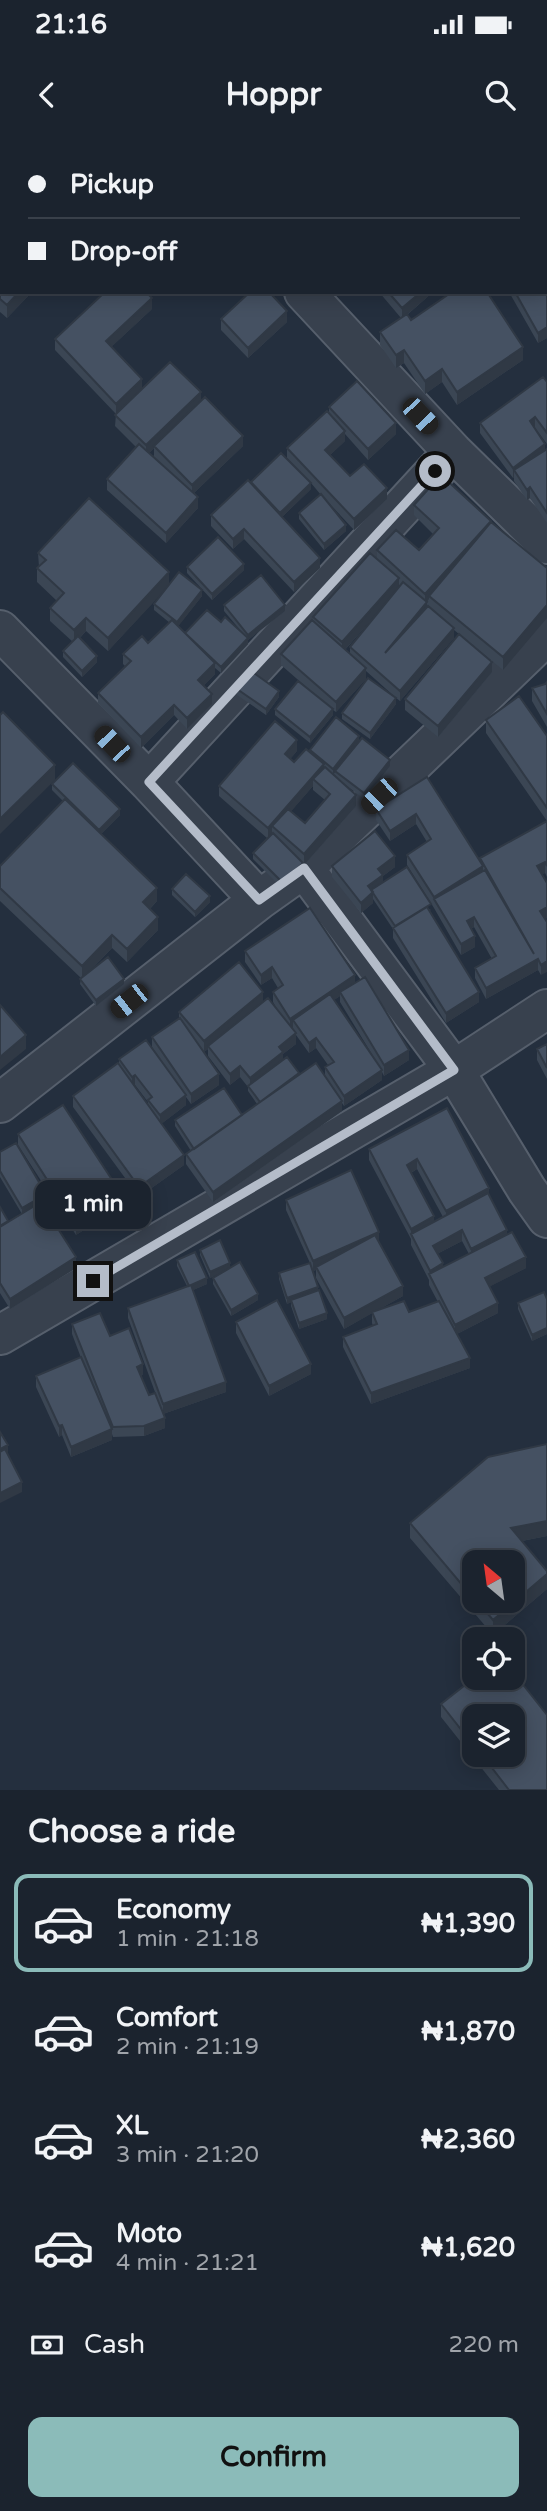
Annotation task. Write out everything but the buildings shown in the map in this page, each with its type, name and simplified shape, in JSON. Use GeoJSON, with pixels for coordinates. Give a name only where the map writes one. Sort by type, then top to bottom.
{"type":"FeatureCollection","features":[{"type":"Feature","properties":{"kind":"street"},"geometry":{"type":"LineString","coordinates":[[306,294],[453,452],[547,544]]}},
{"type":"Feature","properties":{"kind":"street"},"geometry":{"type":"LineString","coordinates":[[149,782],[453,452]]}},
{"type":"Feature","properties":{"kind":"street"},"geometry":{"type":"LineString","coordinates":[[0,630],[149,782],[259,900]]}},
{"type":"Feature","properties":{"kind":"street"},"geometry":{"type":"LineString","coordinates":[[0,1103],[259,900],[304,868],[547,635]]}},
{"type":"Feature","properties":{"kind":"street"},"geometry":{"type":"LineString","coordinates":[[304,868],[454,1070],[547,1218]]}},
{"type":"Feature","properties":{"kind":"street"},"geometry":{"type":"LineString","coordinates":[[0,1335],[454,1070],[547,1009]]}},
{"type":"Feature","properties":{"kind":"route"},"geometry":{"type":"LineString","coordinates":[[93,1281],[454,1070],[304,868],[259,900],[149,782],[435,471]]}}]}
